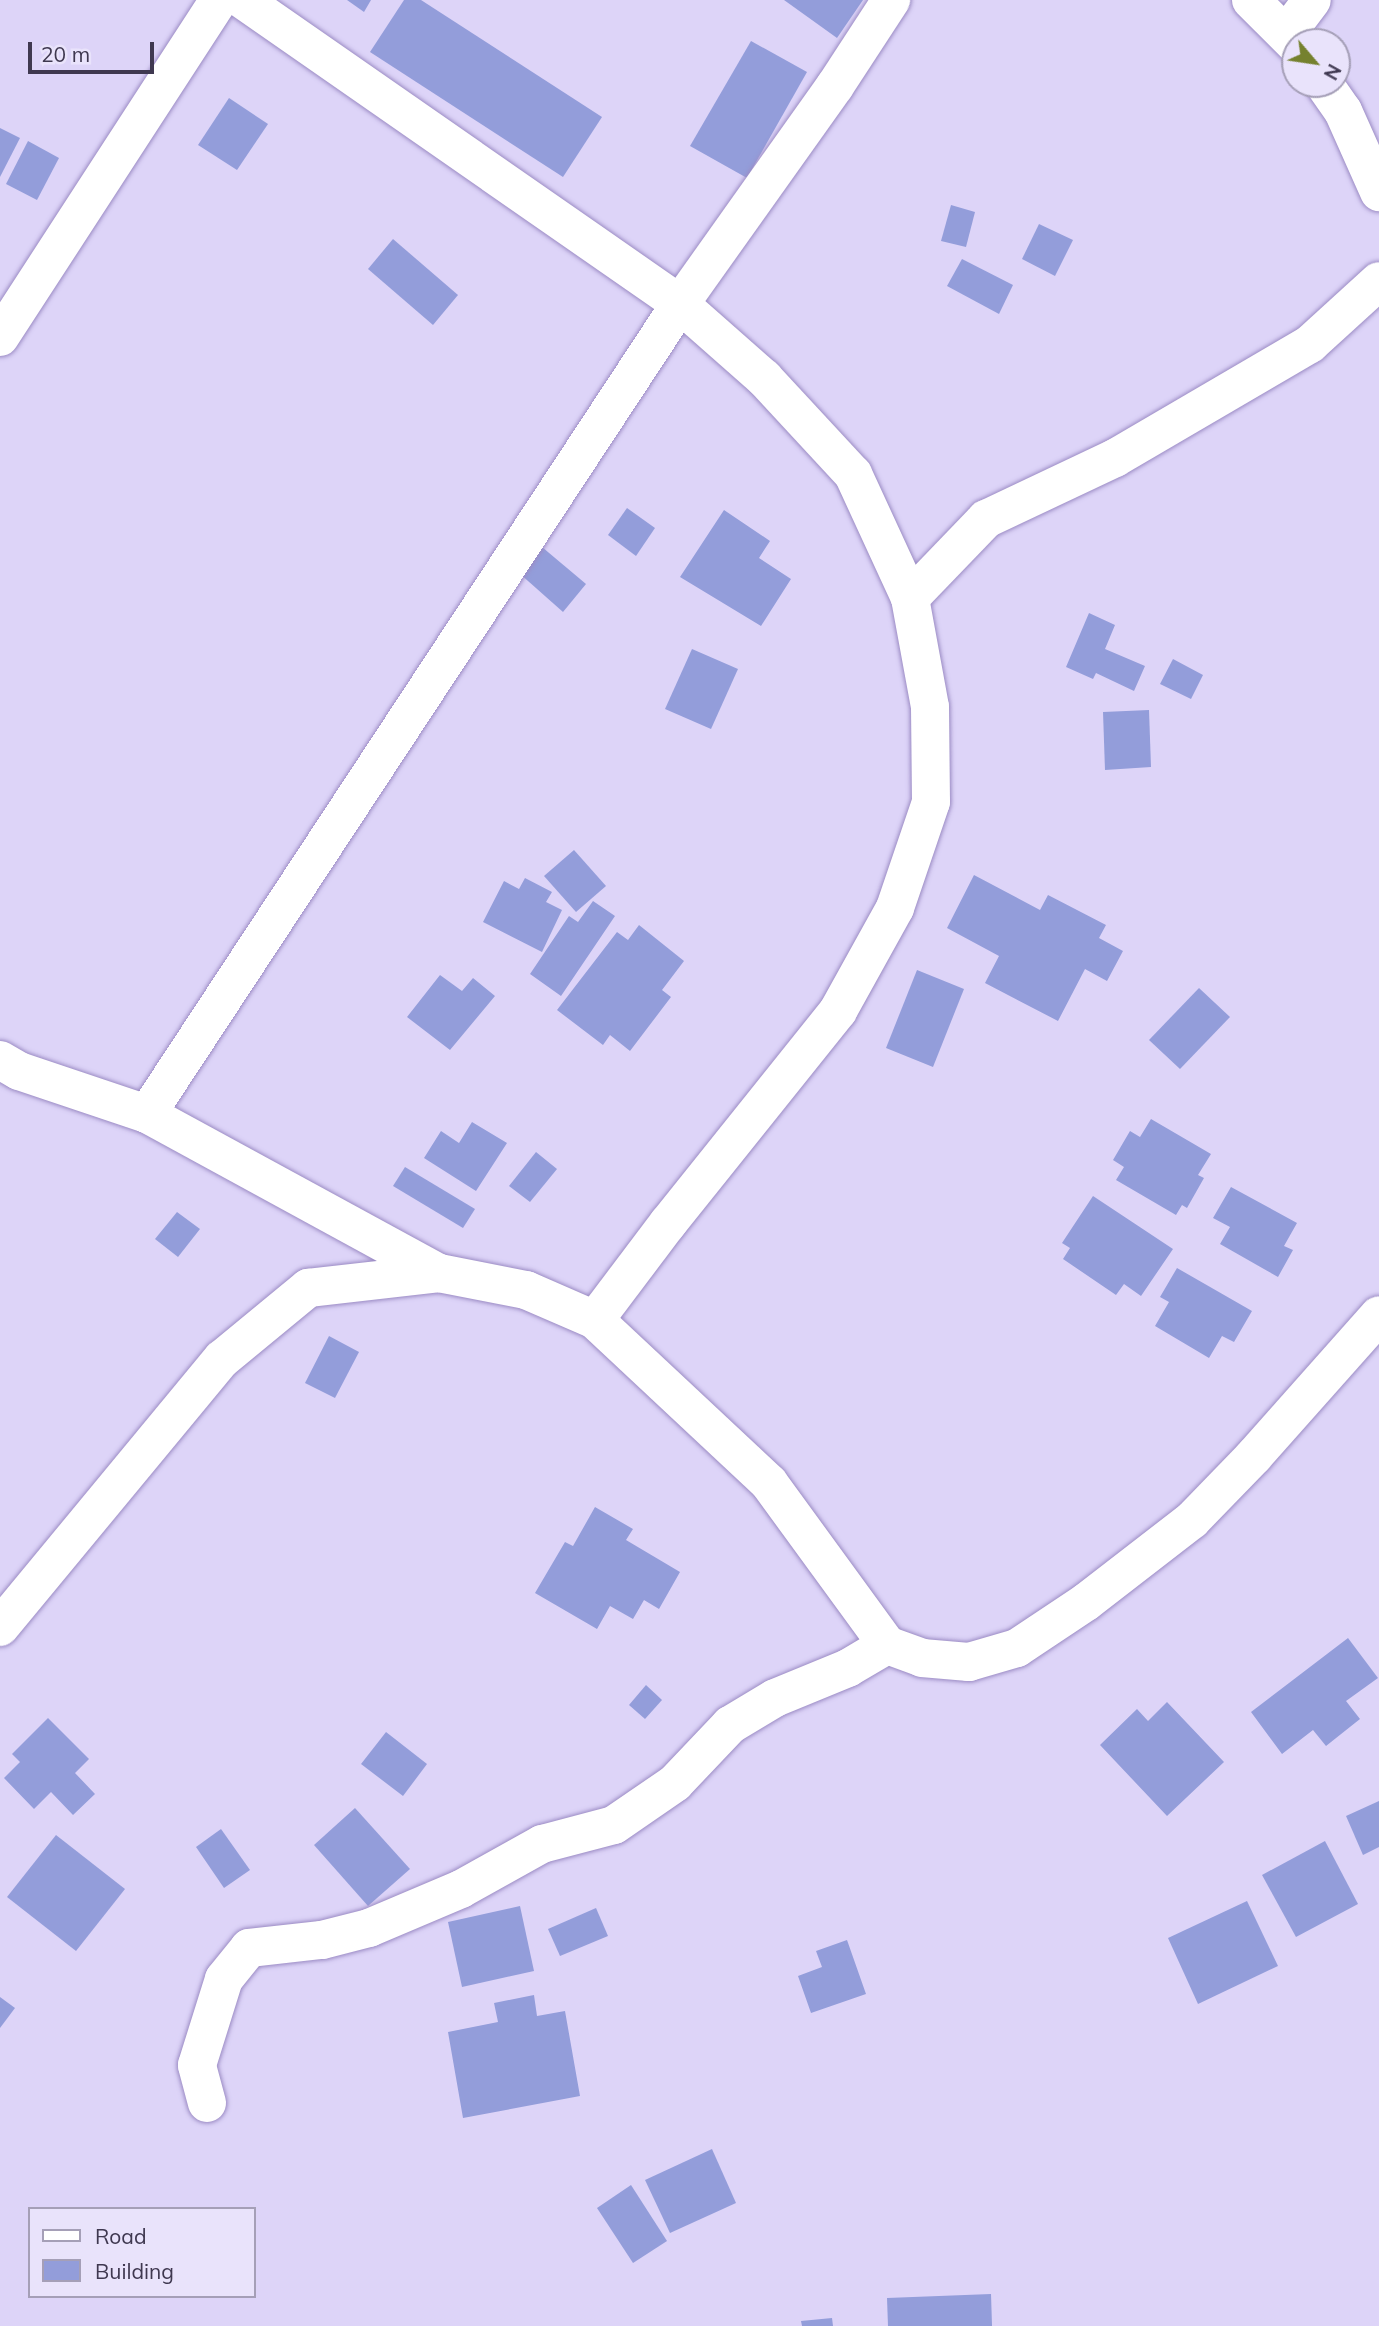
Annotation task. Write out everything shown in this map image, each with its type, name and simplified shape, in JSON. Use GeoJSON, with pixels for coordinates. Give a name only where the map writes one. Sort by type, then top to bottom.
{"type":"FeatureCollection","features":[{"type":"Feature","properties":{"kind":"street"},"geometry":{"type":"LineString","coordinates":[[0,337],[219,0]]}},
{"type":"Feature","properties":{"kind":"street"},"geometry":{"type":"LineString","coordinates":[[243,0],[680,304],[764,378],[853,474],[910,598],[930,707],[931,802],[895,908],[838,1011],[668,1223],[595,1320]]}},
{"type":"Feature","properties":{"kind":"street"},"geometry":{"type":"LineString","coordinates":[[147,1114],[680,304],[835,86],[891,0]]}},
{"type":"Feature","properties":{"kind":"street"},"geometry":{"type":"LineString","coordinates":[[1251,0],[1281,29]]}},
{"type":"Feature","properties":{"kind":"street"},"geometry":{"type":"LineString","coordinates":[[1297,28],[1312,0]]}},
{"type":"Feature","properties":{"kind":"street"},"geometry":{"type":"LineString","coordinates":[[1334,98],[1343,111],[1379,192]]}},
{"type":"Feature","properties":{"kind":"street"},"geometry":{"type":"LineString","coordinates":[[910,598],[986,519],[1115,458],[1310,344],[1379,281]]}},
{"type":"Feature","properties":{"kind":"street"},"geometry":{"type":"LineString","coordinates":[[0,1060],[19,1071],[147,1114],[439,1273],[526,1290],[595,1320],[769,1483],[887,1645],[922,1658],[968,1662],[1017,1647],[1086,1602],[1192,1520],[1254,1456],[1379,1315]]}},
{"type":"Feature","properties":{"kind":"street"},"geometry":{"type":"LineString","coordinates":[[0,1627],[222,1359],[308,1288],[439,1273]]}},
{"type":"Feature","properties":{"kind":"street"},"geometry":{"type":"LineString","coordinates":[[207,2103],[197,2065],[224,1979],[249,1948],[322,1940],[369,1928],[461,1889],[542,1844],[614,1825],[675,1783],[706,1754],[730,1725],[775,1698],[848,1668],[887,1645]]}},
{"type":"Feature","properties":{"kind":"building"},"geometry":{"type":"Polygon","coordinates":[[[347,0],[371,0],[364,12],[347,0]]]}},
{"type":"Feature","properties":{"kind":"building"},"geometry":{"type":"Polygon","coordinates":[[[404,0],[421,0],[602,117],[563,177],[370,52],[404,0]]]}},
{"type":"Feature","properties":{"kind":"building"},"geometry":{"type":"Polygon","coordinates":[[[784,0],[863,0],[837,38],[784,0]]]}},
{"type":"Feature","properties":{"kind":"building"},"geometry":{"type":"Polygon","coordinates":[[[751,41],[807,72],[747,178],[690,146],[751,41]]]}},
{"type":"Feature","properties":{"kind":"building"},"geometry":{"type":"Polygon","coordinates":[[[229,98],[268,124],[237,170],[198,145],[229,98]]]}},
{"type":"Feature","properties":{"kind":"building"},"geometry":{"type":"Polygon","coordinates":[[[0,128],[20,138],[0,177],[0,128]]]}},
{"type":"Feature","properties":{"kind":"building"},"geometry":{"type":"Polygon","coordinates":[[[28,141],[59,158],[37,200],[6,184],[28,141]]]}},
{"type":"Feature","properties":{"kind":"building"},"geometry":{"type":"Polygon","coordinates":[[[951,205],[975,212],[966,247],[941,241],[951,205]]]}},
{"type":"Feature","properties":{"kind":"building"},"geometry":{"type":"Polygon","coordinates":[[[1039,224],[1073,240],[1055,276],[1022,259],[1039,224]]]}},
{"type":"Feature","properties":{"kind":"building"},"geometry":{"type":"Polygon","coordinates":[[[393,239],[458,295],[433,325],[368,269],[393,239]]]}},
{"type":"Feature","properties":{"kind":"building"},"geometry":{"type":"Polygon","coordinates":[[[962,259],[1013,285],[999,314],[947,286],[962,259]]]}},
{"type":"Feature","properties":{"kind":"building"},"geometry":{"type":"Polygon","coordinates":[[[627,508],[655,528],[636,556],[608,535],[627,508]]]}},
{"type":"Feature","properties":{"kind":"building"},"geometry":{"type":"Polygon","coordinates":[[[724,510],[770,541],[759,558],[791,579],[761,626],[680,577],[724,510]]]}},
{"type":"Feature","properties":{"kind":"building"},"geometry":{"type":"Polygon","coordinates":[[[542,547],[586,584],[563,612],[519,573],[542,547]]]}},
{"type":"Feature","properties":{"kind":"building"},"geometry":{"type":"Polygon","coordinates":[[[1089,613],[1115,625],[1105,649],[1145,666],[1134,691],[1096,673],[1093,679],[1066,667],[1089,613]]]}},
{"type":"Feature","properties":{"kind":"building"},"geometry":{"type":"Polygon","coordinates":[[[692,649],[738,669],[711,729],[665,709],[692,649]]]}},
{"type":"Feature","properties":{"kind":"building"},"geometry":{"type":"Polygon","coordinates":[[[1173,659],[1203,675],[1191,699],[1160,684],[1173,659]]]}},
{"type":"Feature","properties":{"kind":"building"},"geometry":{"type":"Polygon","coordinates":[[[1149,710],[1151,767],[1105,770],[1103,712],[1149,710]]]}},
{"type":"Feature","properties":{"kind":"building"},"geometry":{"type":"Polygon","coordinates":[[[574,850],[606,886],[576,912],[544,876],[574,850]]]}},
{"type":"Feature","properties":{"kind":"building"},"geometry":{"type":"Polygon","coordinates":[[[974,875],[1040,910],[1048,895],[1106,925],[1099,938],[1123,951],[1107,981],[1085,969],[1058,1021],[985,983],[999,956],[947,928],[974,875]]]}},
{"type":"Feature","properties":{"kind":"building"},"geometry":{"type":"Polygon","coordinates":[[[525,878],[552,892],[546,902],[562,910],[542,952],[483,922],[504,881],[519,889],[525,878]]]}},
{"type":"Feature","properties":{"kind":"building"},"geometry":{"type":"Polygon","coordinates":[[[593,901],[615,916],[561,996],[530,974],[569,916],[578,922],[593,901]]]}},
{"type":"Feature","properties":{"kind":"building"},"geometry":{"type":"Polygon","coordinates":[[[639,925],[684,961],[662,990],[671,997],[630,1051],[610,1035],[603,1045],[557,1010],[617,932],[628,940],[639,925]]]}},
{"type":"Feature","properties":{"kind":"building"},"geometry":{"type":"Polygon","coordinates":[[[917,970],[964,989],[933,1067],[886,1048],[917,970]]]}},
{"type":"Feature","properties":{"kind":"building"},"geometry":{"type":"Polygon","coordinates":[[[440,975],[462,991],[473,978],[495,996],[450,1050],[407,1017],[440,975]]]}},
{"type":"Feature","properties":{"kind":"building"},"geometry":{"type":"Polygon","coordinates":[[[1199,988],[1230,1017],[1180,1069],[1149,1040],[1199,988]]]}},
{"type":"Feature","properties":{"kind":"building"},"geometry":{"type":"Polygon","coordinates":[[[1151,1119],[1211,1154],[1198,1175],[1204,1178],[1187,1208],[1182,1205],[1176,1215],[1116,1180],[1124,1167],[1113,1160],[1130,1131],[1140,1137],[1151,1119]]]}},
{"type":"Feature","properties":{"kind":"building"},"geometry":{"type":"Polygon","coordinates":[[[472,1122],[507,1143],[476,1191],[424,1158],[441,1131],[459,1143],[472,1122]]]}},
{"type":"Feature","properties":{"kind":"building"},"geometry":{"type":"Polygon","coordinates":[[[536,1152],[557,1169],[530,1202],[509,1186],[536,1152]]]}},
{"type":"Feature","properties":{"kind":"building"},"geometry":{"type":"Polygon","coordinates":[[[405,1167],[475,1209],[463,1228],[393,1186],[405,1167]]]}},
{"type":"Feature","properties":{"kind":"building"},"geometry":{"type":"Polygon","coordinates":[[[1231,1187],[1297,1223],[1284,1246],[1293,1250],[1278,1277],[1220,1244],[1230,1227],[1213,1218],[1231,1187]]]}},
{"type":"Feature","properties":{"kind":"building"},"geometry":{"type":"Polygon","coordinates":[[[1093,1196],[1173,1249],[1141,1296],[1124,1284],[1116,1295],[1063,1259],[1070,1248],[1062,1243],[1093,1196]]]}},
{"type":"Feature","properties":{"kind":"building"},"geometry":{"type":"Polygon","coordinates":[[[177,1212],[200,1229],[178,1257],[155,1239],[177,1212]]]}},
{"type":"Feature","properties":{"kind":"building"},"geometry":{"type":"Polygon","coordinates":[[[1177,1268],[1252,1311],[1234,1342],[1222,1336],[1209,1358],[1155,1326],[1169,1302],[1160,1297],[1177,1268]]]}},
{"type":"Feature","properties":{"kind":"building"},"geometry":{"type":"Polygon","coordinates":[[[329,1336],[359,1352],[335,1398],[305,1383],[329,1336]]]}},
{"type":"Feature","properties":{"kind":"building"},"geometry":{"type":"Polygon","coordinates":[[[595,1507],[633,1529],[626,1540],[680,1572],[659,1609],[644,1600],[633,1619],[610,1606],[597,1629],[535,1593],[565,1542],[573,1546],[595,1507]]]}},
{"type":"Feature","properties":{"kind":"building"},"geometry":{"type":"Polygon","coordinates":[[[1348,1638],[1378,1678],[1346,1701],[1360,1719],[1326,1746],[1313,1730],[1282,1754],[1251,1712],[1348,1638]]]}},
{"type":"Feature","properties":{"kind":"building"},"geometry":{"type":"Polygon","coordinates":[[[646,1685],[662,1700],[645,1719],[629,1705],[646,1685]]]}},
{"type":"Feature","properties":{"kind":"building"},"geometry":{"type":"Polygon","coordinates":[[[1167,1702],[1224,1762],[1167,1816],[1100,1745],[1137,1709],[1148,1721],[1167,1702]]]}},
{"type":"Feature","properties":{"kind":"building"},"geometry":{"type":"Polygon","coordinates":[[[48,1718],[89,1759],[75,1773],[95,1794],[73,1815],[51,1792],[34,1809],[4,1778],[20,1762],[12,1754],[48,1718]]]}},
{"type":"Feature","properties":{"kind":"building"},"geometry":{"type":"Polygon","coordinates":[[[386,1732],[427,1764],[403,1796],[361,1764],[386,1732]]]}},
{"type":"Feature","properties":{"kind":"building"},"geometry":{"type":"Polygon","coordinates":[[[1379,1801],[1379,1847],[1363,1855],[1346,1816],[1379,1801]]]}},
{"type":"Feature","properties":{"kind":"building"},"geometry":{"type":"Polygon","coordinates":[[[355,1808],[410,1869],[368,1906],[314,1845],[355,1808]]]}},
{"type":"Feature","properties":{"kind":"building"},"geometry":{"type":"Polygon","coordinates":[[[221,1829],[250,1870],[224,1888],[196,1847],[221,1829]]]}},
{"type":"Feature","properties":{"kind":"building"},"geometry":{"type":"Polygon","coordinates":[[[56,1835],[125,1889],[76,1951],[7,1897],[56,1835]]]}},
{"type":"Feature","properties":{"kind":"building"},"geometry":{"type":"Polygon","coordinates":[[[1325,1841],[1358,1904],[1296,1937],[1262,1875],[1325,1841]]]}},
{"type":"Feature","properties":{"kind":"building"},"geometry":{"type":"Polygon","coordinates":[[[1247,1901],[1278,1966],[1198,2004],[1168,1938],[1247,1901]]]}},
{"type":"Feature","properties":{"kind":"building"},"geometry":{"type":"Polygon","coordinates":[[[520,1906],[534,1971],[462,1987],[448,1922],[520,1906]]]}},
{"type":"Feature","properties":{"kind":"building"},"geometry":{"type":"Polygon","coordinates":[[[596,1908],[608,1936],[560,1956],[548,1929],[596,1908]]]}},
{"type":"Feature","properties":{"kind":"building"},"geometry":{"type":"Polygon","coordinates":[[[847,1940],[866,1994],[811,2013],[798,1976],[822,1967],[816,1951],[847,1940]]]}},
{"type":"Feature","properties":{"kind":"building"},"geometry":{"type":"Polygon","coordinates":[[[534,1995],[537,2016],[565,2011],[580,2096],[463,2118],[448,2032],[498,2022],[494,2003],[534,1995]]]}},
{"type":"Feature","properties":{"kind":"building"},"geometry":{"type":"Polygon","coordinates":[[[0,1997],[15,2008],[0,2028],[0,1997]]]}},
{"type":"Feature","properties":{"kind":"building"},"geometry":{"type":"Polygon","coordinates":[[[712,2149],[736,2203],[670,2233],[645,2180],[712,2149]]]}},
{"type":"Feature","properties":{"kind":"building"},"geometry":{"type":"Polygon","coordinates":[[[631,2185],[667,2241],[633,2263],[597,2208],[631,2185]]]}},
{"type":"Feature","properties":{"kind":"building"},"geometry":{"type":"Polygon","coordinates":[[[991,2294],[992,2326],[888,2326],[887,2298],[991,2294]]]}},
{"type":"Feature","properties":{"kind":"building"},"geometry":{"type":"Polygon","coordinates":[[[832,2318],[833,2326],[802,2326],[801,2321],[832,2318]]]}}]}
